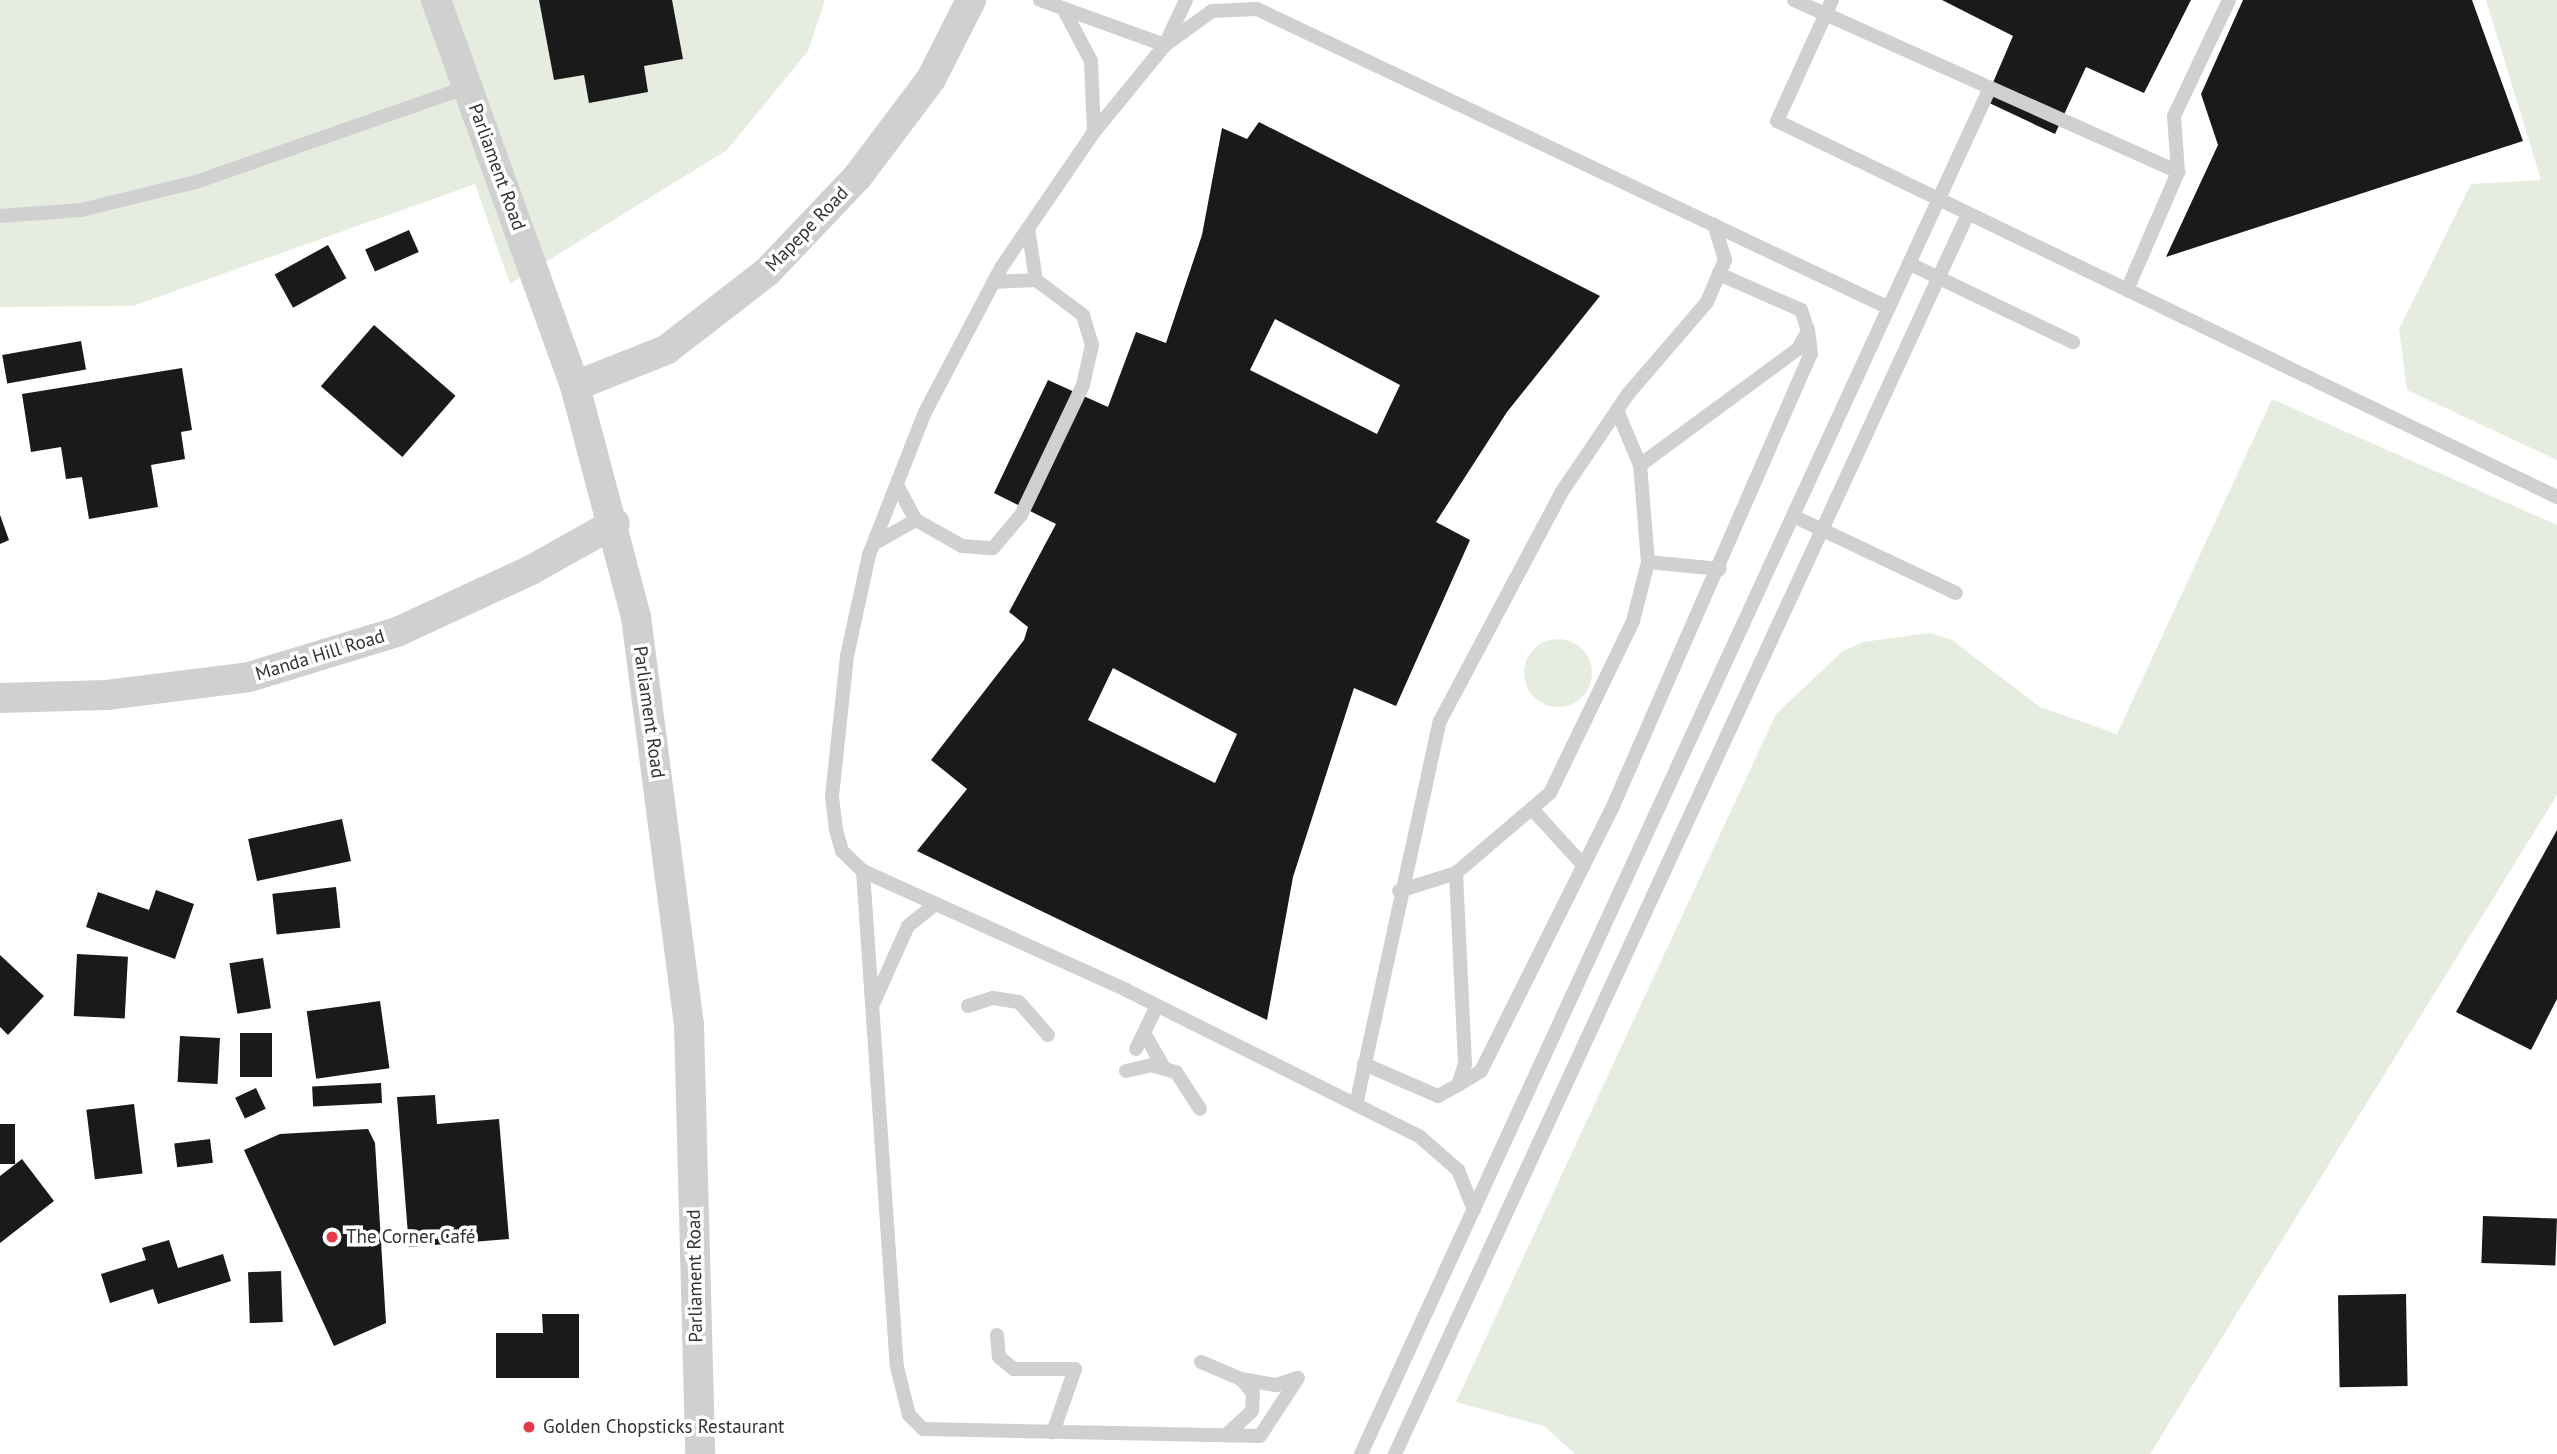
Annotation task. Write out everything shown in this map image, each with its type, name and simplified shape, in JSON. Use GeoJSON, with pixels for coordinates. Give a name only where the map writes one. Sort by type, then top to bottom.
{"type":"FeatureCollection","features":[{"type":"Feature","properties":{"kind":"street","name":"Parliament Road"},"geometry":{"type":"LineString","coordinates":[[436,0],[575,386],[615,523],[652,727],[689,1024],[700,1454]]}},
{"type":"Feature","properties":{"kind":"street","name":"Mapepe Road"},"geometry":{"type":"LineString","coordinates":[[575,386],[666,351],[768,272],[858,176],[931,79],[971,0]]}},
{"type":"Feature","properties":{"kind":"street","name":"Manda Hill Road"},"geometry":{"type":"LineString","coordinates":[[0,698],[107,695],[249,677],[397,632],[615,523]]}},
{"type":"Feature","properties":{"kind":"lane"},"geometry":{"type":"LineString","coordinates":[[1040,0],[1065,12],[1165,45]]}},
{"type":"Feature","properties":{"kind":"lane"},"geometry":{"type":"LineString","coordinates":[[1186,0],[1165,45],[1094,132],[993,282],[931,400],[874,543],[847,656],[832,797],[842,851],[863,871],[1157,1006],[1419,1136],[1458,1170],[1474,1209]]}},
{"type":"Feature","properties":{"kind":"lane"},"geometry":{"type":"LineString","coordinates":[[1794,0],[2178,172]]}},
{"type":"Feature","properties":{"kind":"lane"},"geometry":{"type":"LineString","coordinates":[[1832,0],[1777,121],[2557,497]]}},
{"type":"Feature","properties":{"kind":"lane"},"geometry":{"type":"LineString","coordinates":[[2127,290],[2178,172],[2174,116],[2229,0]]}},
{"type":"Feature","properties":{"kind":"lane"},"geometry":{"type":"LineString","coordinates":[[1165,45],[1212,11],[1257,9],[1889,308]]}},
{"type":"Feature","properties":{"kind":"lane"},"geometry":{"type":"LineString","coordinates":[[1065,12],[1091,61],[1094,132]]}},
{"type":"Feature","properties":{"kind":"lane"},"geometry":{"type":"LineString","coordinates":[[0,216],[81,210],[196,182],[468,87]]}},
{"type":"Feature","properties":{"kind":"lane"},"geometry":{"type":"LineString","coordinates":[[1361,1454],[1990,88]]}},
{"type":"Feature","properties":{"kind":"lane"},"geometry":{"type":"LineString","coordinates":[[1395,1454],[1968,214]]}},
{"type":"Feature","properties":{"kind":"lane"},"geometry":{"type":"LineString","coordinates":[[1356,1105],[1399,891],[1440,721],[1561,493],[1617,410],[1707,302],[1724,260],[1714,225]]}},
{"type":"Feature","properties":{"kind":"lane"},"geometry":{"type":"LineString","coordinates":[[1028,228],[1036,280]]}},
{"type":"Feature","properties":{"kind":"lane"},"geometry":{"type":"LineString","coordinates":[[1909,264],[2073,341]]}},
{"type":"Feature","properties":{"kind":"lane"},"geometry":{"type":"LineString","coordinates":[[1364,1064],[1438,1096],[1481,1071],[1584,866],[1720,569],[1811,354],[1808,331],[1801,310],[1719,274]]}},
{"type":"Feature","properties":{"kind":"lane"},"geometry":{"type":"LineString","coordinates":[[897,485],[916,520],[962,546],[993,548],[1021,515],[1083,385],[1092,345],[1083,315],[1036,280],[993,282]]}},
{"type":"Feature","properties":{"kind":"lane"},"geometry":{"type":"LineString","coordinates":[[1640,465],[1798,349],[1808,331]]}},
{"type":"Feature","properties":{"kind":"lane"},"geometry":{"type":"LineString","coordinates":[[1399,891],[1456,873],[1550,793],[1633,621],[1648,562],[1640,465],[1617,410]]}},
{"type":"Feature","properties":{"kind":"lane"},"geometry":{"type":"LineString","coordinates":[[1793,516],[1956,593]]}},
{"type":"Feature","properties":{"kind":"lane"},"geometry":{"type":"LineString","coordinates":[[874,543],[916,520]]}},
{"type":"Feature","properties":{"kind":"lane"},"geometry":{"type":"LineString","coordinates":[[1648,562],[1720,569]]}},
{"type":"Feature","properties":{"kind":"lane"},"geometry":{"type":"LineString","coordinates":[[1532,809],[1584,866]]}},
{"type":"Feature","properties":{"kind":"lane"},"geometry":{"type":"LineString","coordinates":[[863,871],[902,1400],[923,1429],[1260,1436],[1298,1378],[1276,1385],[1241,1379],[1201,1362]]}},
{"type":"Feature","properties":{"kind":"lane"},"geometry":{"type":"LineString","coordinates":[[1456,873],[1465,1064],[1458,1085]]}},
{"type":"Feature","properties":{"kind":"lane"},"geometry":{"type":"LineString","coordinates":[[873,1006],[908,926],[935,904]]}},
{"type":"Feature","properties":{"kind":"lane"},"geometry":{"type":"LineString","coordinates":[[968,1006],[993,998],[1019,1002],[1048,1035]]}},
{"type":"Feature","properties":{"kind":"lane"},"geometry":{"type":"LineString","coordinates":[[1136,1049],[1157,1006]]}},
{"type":"Feature","properties":{"kind":"lane"},"geometry":{"type":"LineString","coordinates":[[1144,1034],[1164,1068],[1188,1082],[1200,1109]]}},
{"type":"Feature","properties":{"kind":"lane"},"geometry":{"type":"LineString","coordinates":[[1126,1071],[1164,1068]]}},
{"type":"Feature","properties":{"kind":"lane"},"geometry":{"type":"LineString","coordinates":[[997,1335],[999,1357],[1014,1369],[1075,1369],[1053,1432]]}},
{"type":"Feature","properties":{"kind":"lane"},"geometry":{"type":"LineString","coordinates":[[1226,1435],[1252,1411],[1252,1393],[1241,1379]]}},
{"type":"Feature","properties":{"kind":"shaded area"},"geometry":{"type":"Polygon","coordinates":[[[0,0],[825,0],[808,51],[727,150],[510,284],[475,184],[133,306],[0,307],[0,0]]]}},
{"type":"Feature","properties":{"kind":"shaded area"},"geometry":{"type":"Polygon","coordinates":[[[2486,0],[2557,0],[2557,460],[2407,390],[2399,329],[2471,184],[2541,180],[2486,0]]]}},
{"type":"Feature","properties":{"kind":"shaded area"},"geometry":{"type":"Polygon","coordinates":[[[2272,399],[2557,525],[2557,795],[2150,1454],[1575,1454],[1544,1426],[1456,1402],[1776,714],[1843,651],[1863,642],[1930,633],[1952,640],[2040,707],[2117,734],[2272,399]]]}},
{"type":"Feature","properties":{"kind":"shaded area"},"geometry":{"type":"Polygon","coordinates":[[[1558,639],[1571,642],[1582,649],[1589,660],[1592,673],[1589,686],[1582,697],[1571,704],[1558,707],[1545,704],[1534,697],[1527,686],[1524,673],[1527,660],[1534,649],[1545,642],[1558,639]]]}},
{"type":"Feature","properties":{"kind":"building"},"geometry":{"type":"Polygon","coordinates":[[[539,0],[672,0],[683,59],[644,66],[648,92],[589,103],[584,75],[554,80],[539,0]]]}},
{"type":"Feature","properties":{"kind":"building"},"geometry":{"type":"Polygon","coordinates":[[[1942,0],[2191,0],[2144,93],[2086,67],[2055,134],[1985,101],[2013,36],[1942,0]]]}},
{"type":"Feature","properties":{"kind":"building"},"geometry":{"type":"Polygon","coordinates":[[[2243,0],[2472,0],[2523,141],[2166,257],[2218,145],[2201,94],[2243,0]]]}},
{"type":"Feature","properties":{"kind":"building"},"geometry":{"type":"Polygon","coordinates":[[[1259,122],[1600,296],[1507,412],[1436,522],[1470,540],[1396,706],[1354,688],[1293,877],[1267,1020],[917,851],[967,789],[931,760],[1024,640],[1028,627],[1009,612],[1056,524],[994,493],[1048,380],[1108,407],[1136,332],[1166,343],[1202,235],[1222,128],[1247,139],[1259,122]],[[1275,319],[1250,370],[1377,434],[1400,385],[1275,319]],[[1113,668],[1088,720],[1215,783],[1237,734],[1113,668]]]}},
{"type":"Feature","properties":{"kind":"building"},"geometry":{"type":"Polygon","coordinates":[[[409,230],[419,252],[375,271],[365,250],[409,230]]]}},
{"type":"Feature","properties":{"kind":"building"},"geometry":{"type":"Polygon","coordinates":[[[328,245],[346,278],[293,308],[275,275],[328,245]]]}},
{"type":"Feature","properties":{"kind":"building"},"geometry":{"type":"Polygon","coordinates":[[[374,325],[456,396],[402,457],[321,386],[374,325]]]}},
{"type":"Feature","properties":{"kind":"building"},"geometry":{"type":"Polygon","coordinates":[[[81,341],[86,370],[7,383],[2,355],[81,341]]]}},
{"type":"Feature","properties":{"kind":"building"},"geometry":{"type":"Polygon","coordinates":[[[182,368],[192,430],[181,432],[185,459],[151,465],[158,507],[89,519],[82,477],[66,479],[61,447],[31,452],[22,394],[182,368]]]}},
{"type":"Feature","properties":{"kind":"building"},"geometry":{"type":"Polygon","coordinates":[[[0,515],[9,540],[0,544],[0,515]]]}},
{"type":"Feature","properties":{"kind":"building"},"geometry":{"type":"Polygon","coordinates":[[[342,819],[351,861],[257,881],[248,839],[342,819]]]}},
{"type":"Feature","properties":{"kind":"building"},"geometry":{"type":"Polygon","coordinates":[[[2557,830],[2557,999],[2531,1050],[2456,1012],[2557,830]]]}},
{"type":"Feature","properties":{"kind":"building"},"geometry":{"type":"Polygon","coordinates":[[[336,887],[340,928],[277,934],[272,894],[336,887]]]}},
{"type":"Feature","properties":{"kind":"building"},"geometry":{"type":"Polygon","coordinates":[[[156,890],[194,904],[175,959],[86,927],[98,892],[149,910],[156,890]]]}},
{"type":"Feature","properties":{"kind":"building"},"geometry":{"type":"Polygon","coordinates":[[[77,954],[128,957],[125,1019],[74,1016],[77,954]]]}},
{"type":"Feature","properties":{"kind":"building"},"geometry":{"type":"Polygon","coordinates":[[[0,955],[44,996],[8,1035],[0,1027],[0,955]]]}},
{"type":"Feature","properties":{"kind":"building"},"geometry":{"type":"Polygon","coordinates":[[[263,958],[271,1008],[237,1014],[229,963],[263,958]]]}},
{"type":"Feature","properties":{"kind":"building"},"geometry":{"type":"Polygon","coordinates":[[[380,1001],[389,1068],[316,1079],[307,1011],[380,1001]]]}},
{"type":"Feature","properties":{"kind":"building"},"geometry":{"type":"Polygon","coordinates":[[[240,1033],[272,1033],[272,1077],[240,1077],[240,1033]]]}},
{"type":"Feature","properties":{"kind":"building"},"geometry":{"type":"Polygon","coordinates":[[[180,1036],[220,1038],[218,1084],[178,1082],[180,1036]]]}},
{"type":"Feature","properties":{"kind":"building"},"geometry":{"type":"Polygon","coordinates":[[[381,1083],[382,1103],[313,1107],[312,1087],[381,1083]]]}},
{"type":"Feature","properties":{"kind":"building"},"geometry":{"type":"Polygon","coordinates":[[[256,1088],[266,1109],[245,1119],[235,1098],[256,1088]]]}},
{"type":"Feature","properties":{"kind":"building"},"geometry":{"type":"Polygon","coordinates":[[[435,1095],[437,1124],[499,1119],[509,1239],[409,1247],[397,1097],[435,1095]]]}},
{"type":"Feature","properties":{"kind":"building"},"geometry":{"type":"Polygon","coordinates":[[[134,1104],[143,1173],[95,1179],[86,1110],[134,1104]]]}},
{"type":"Feature","properties":{"kind":"building"},"geometry":{"type":"Polygon","coordinates":[[[0,1124],[15,1124],[15,1164],[0,1164],[0,1124]]]}},
{"type":"Feature","properties":{"kind":"building","name":"The Corner Café"},"geometry":{"type":"Polygon","coordinates":[[[368,1129],[375,1143],[386,1323],[334,1346],[244,1150],[280,1134],[368,1129]]]}},
{"type":"Feature","properties":{"kind":"building"},"geometry":{"type":"Polygon","coordinates":[[[210,1139],[213,1163],[177,1167],[174,1143],[210,1139]]]}},
{"type":"Feature","properties":{"kind":"building"},"geometry":{"type":"Polygon","coordinates":[[[22,1159],[54,1201],[0,1243],[0,1176],[22,1159]]]}},
{"type":"Feature","properties":{"kind":"building"},"geometry":{"type":"Polygon","coordinates":[[[2483,1216],[2557,1219],[2555,1266],[2481,1263],[2483,1216]]]}},
{"type":"Feature","properties":{"kind":"building"},"geometry":{"type":"Polygon","coordinates":[[[169,1240],[178,1268],[223,1254],[231,1281],[158,1304],[153,1289],[110,1303],[101,1274],[146,1260],[142,1248],[169,1240]]]}},
{"type":"Feature","properties":{"kind":"building"},"geometry":{"type":"Polygon","coordinates":[[[281,1271],[283,1322],[250,1323],[248,1272],[281,1271]]]}},
{"type":"Feature","properties":{"kind":"building"},"geometry":{"type":"Polygon","coordinates":[[[2406,1294],[2408,1386],[2340,1387],[2338,1295],[2406,1294]]]}},
{"type":"Feature","properties":{"kind":"building"},"geometry":{"type":"Polygon","coordinates":[[[542,1314],[579,1314],[579,1378],[496,1378],[496,1333],[543,1333],[542,1314]]]}},
{"type":"Feature","properties":{"kind":"place","name":"The Corner Café"},"geometry":{"type":"Point","coordinates":[332,1237]}},
{"type":"Feature","properties":{"kind":"place","name":"Golden Chopsticks Restaurant"},"geometry":{"type":"Point","coordinates":[529,1427]}}]}
